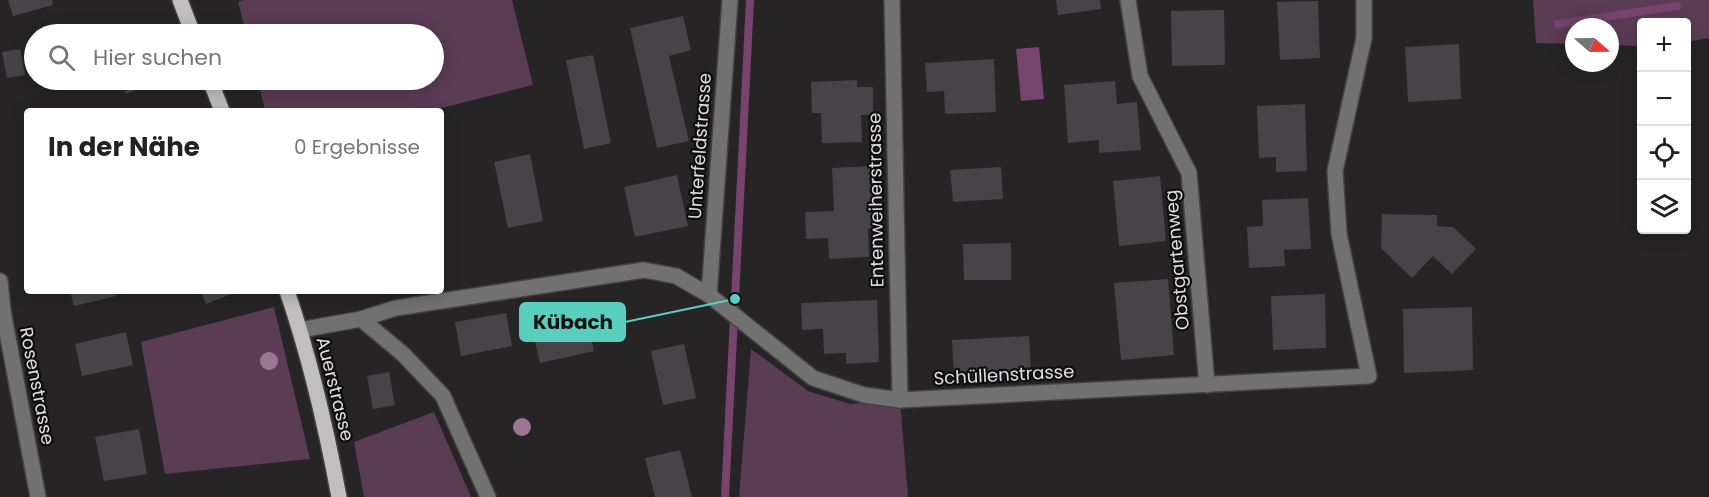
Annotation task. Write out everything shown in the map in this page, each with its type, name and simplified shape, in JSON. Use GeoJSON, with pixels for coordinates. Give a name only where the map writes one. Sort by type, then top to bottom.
{"type":"FeatureCollection","features":[{"type":"Feature","properties":{"kind":"main road"},"geometry":{"type":"LineString","coordinates":[[180,0],[189,24]]}},
{"type":"Feature","properties":{"kind":"main road"},"geometry":{"type":"LineString","coordinates":[[214,90],[221,108]]}},
{"type":"Feature","properties":{"kind":"main road","name":"Auerstrasse"},"geometry":{"type":"LineString","coordinates":[[288,294],[300,330],[339,497]]}},
{"type":"Feature","properties":{"kind":"street","name":"Unterfeldstrasse"},"geometry":{"type":"LineString","coordinates":[[714,299],[730,0]]}},
{"type":"Feature","properties":{"kind":"street","name":"Entenweiherstrasse"},"geometry":{"type":"LineString","coordinates":[[892,0],[900,400]]}},
{"type":"Feature","properties":{"kind":"street","name":"Obstgartenweg"},"geometry":{"type":"LineString","coordinates":[[1128,0],[1140,76],[1189,173],[1207,385]]}},
{"type":"Feature","properties":{"kind":"street","name":"Schüllenstrasse"},"geometry":{"type":"LineString","coordinates":[[300,330],[361,319],[396,308],[644,270],[676,276],[714,299],[813,378],[864,395],[900,400],[1369,376],[1339,234],[1335,171],[1365,38],[1365,0]]}},
{"type":"Feature","properties":{"kind":"street","name":"Rosenstrasse"},"geometry":{"type":"LineString","coordinates":[[0,281],[3,311],[38,497]]}},
{"type":"Feature","properties":{"kind":"street"},"geometry":{"type":"LineString","coordinates":[[361,319],[403,354],[443,396],[488,497]]}},
{"type":"Feature","properties":{"kind":"shaded area"},"geometry":{"type":"Polygon","coordinates":[[[244,0],[512,0],[533,85],[442,108],[264,108],[260,90],[444,90],[444,24],[244,24],[238,2],[244,0]]]}},
{"type":"Feature","properties":{"kind":"shaded area"},"geometry":{"type":"Polygon","coordinates":[[[1533,0],[1709,0],[1709,38],[1691,41],[1691,18],[1637,18],[1637,46],[1619,45],[1619,18],[1565,18],[1565,44],[1536,43],[1533,0]]]}},
{"type":"Feature","properties":{"kind":"shaded area"},"geometry":{"type":"Polygon","coordinates":[[[1039,47],[1044,99],[1021,101],[1016,49],[1039,47]]]}},
{"type":"Feature","properties":{"kind":"shaded area"},"geometry":{"type":"Polygon","coordinates":[[[274,307],[310,459],[165,474],[141,342],[274,307]]]}},
{"type":"Feature","properties":{"kind":"shaded area"},"geometry":{"type":"Polygon","coordinates":[[[751,349],[808,391],[850,404],[900,400],[908,497],[739,497],[751,349]]]}},
{"type":"Feature","properties":{"kind":"shaded area"},"geometry":{"type":"Polygon","coordinates":[[[434,412],[471,497],[364,497],[354,442],[434,412]]]}},
{"type":"Feature","properties":{"kind":"building"},"geometry":{"type":"Polygon","coordinates":[[[8,0],[52,0],[53,5],[13,16],[8,0]]]}},
{"type":"Feature","properties":{"kind":"building"},"geometry":{"type":"Polygon","coordinates":[[[1056,0],[1100,0],[1101,9],[1058,15],[1056,0]]]}},
{"type":"Feature","properties":{"kind":"building"},"geometry":{"type":"Polygon","coordinates":[[[1318,1],[1320,58],[1280,60],[1277,2],[1318,1]]]}},
{"type":"Feature","properties":{"kind":"building"},"geometry":{"type":"Polygon","coordinates":[[[1224,10],[1225,65],[1172,66],[1171,11],[1224,10]]]}},
{"type":"Feature","properties":{"kind":"building"},"geometry":{"type":"Polygon","coordinates":[[[683,16],[691,50],[669,56],[689,141],[657,148],[630,28],[683,16]]]}},
{"type":"Feature","properties":{"kind":"building"},"geometry":{"type":"Polygon","coordinates":[[[1459,44],[1461,99],[1408,102],[1405,47],[1459,44]]]}},
{"type":"Feature","properties":{"kind":"building"},"geometry":{"type":"Polygon","coordinates":[[[20,49],[24,75],[7,78],[2,52],[20,49]]]}},
{"type":"Feature","properties":{"kind":"building"},"geometry":{"type":"Polygon","coordinates":[[[593,55],[611,143],[584,149],[566,60],[593,55]]]}},
{"type":"Feature","properties":{"kind":"building"},"geometry":{"type":"Polygon","coordinates":[[[994,59],[996,112],[945,114],[944,91],[927,92],[925,63],[994,59]]]}},
{"type":"Feature","properties":{"kind":"building"},"geometry":{"type":"Polygon","coordinates":[[[857,80],[857,87],[873,87],[873,115],[861,115],[862,142],[822,143],[821,113],[812,113],[811,82],[857,80]]]}},
{"type":"Feature","properties":{"kind":"building"},"geometry":{"type":"Polygon","coordinates":[[[1115,81],[1117,104],[1137,102],[1141,150],[1099,153],[1099,140],[1068,143],[1064,85],[1115,81]]]}},
{"type":"Feature","properties":{"kind":"building"},"geometry":{"type":"Polygon","coordinates":[[[124,90],[136,90],[126,94],[124,90]]]}},
{"type":"Feature","properties":{"kind":"building"},"geometry":{"type":"Polygon","coordinates":[[[1305,104],[1307,171],[1276,172],[1276,157],[1259,158],[1257,106],[1305,104]]]}},
{"type":"Feature","properties":{"kind":"building"},"geometry":{"type":"Polygon","coordinates":[[[530,154],[543,221],[508,228],[494,162],[530,154]]]}},
{"type":"Feature","properties":{"kind":"building"},"geometry":{"type":"Polygon","coordinates":[[[871,166],[874,228],[868,229],[869,257],[829,259],[828,238],[806,239],[805,212],[834,211],[832,168],[871,166]]]}},
{"type":"Feature","properties":{"kind":"building"},"geometry":{"type":"Polygon","coordinates":[[[1001,167],[1003,199],[953,202],[950,170],[1001,167]]]}},
{"type":"Feature","properties":{"kind":"building"},"geometry":{"type":"Polygon","coordinates":[[[677,175],[688,226],[635,237],[624,187],[677,175]]]}},
{"type":"Feature","properties":{"kind":"building"},"geometry":{"type":"Polygon","coordinates":[[[1160,176],[1166,241],[1119,246],[1113,181],[1160,176]]]}},
{"type":"Feature","properties":{"kind":"building"},"geometry":{"type":"Polygon","coordinates":[[[1308,198],[1311,249],[1284,250],[1285,266],[1249,268],[1247,227],[1263,226],[1262,200],[1308,198]]]}},
{"type":"Feature","properties":{"kind":"building"},"geometry":{"type":"Polygon","coordinates":[[[1382,214],[1437,215],[1437,226],[1453,227],[1476,249],[1452,274],[1433,256],[1412,278],[1381,248],[1382,214]]]}},
{"type":"Feature","properties":{"kind":"building"},"geometry":{"type":"Polygon","coordinates":[[[1011,243],[1011,280],[964,280],[963,244],[1011,243]]]}},
{"type":"Feature","properties":{"kind":"building"},"geometry":{"type":"Polygon","coordinates":[[[1168,279],[1174,355],[1121,360],[1114,283],[1168,279]]]}},
{"type":"Feature","properties":{"kind":"building"},"geometry":{"type":"Polygon","coordinates":[[[71,294],[116,294],[116,296],[74,306],[71,294]]]}},
{"type":"Feature","properties":{"kind":"building"},"geometry":{"type":"Polygon","coordinates":[[[202,294],[231,294],[206,304],[202,294]]]}},
{"type":"Feature","properties":{"kind":"building"},"geometry":{"type":"Polygon","coordinates":[[[1325,294],[1326,348],[1273,350],[1271,296],[1325,294]]]}},
{"type":"Feature","properties":{"kind":"building"},"geometry":{"type":"Polygon","coordinates":[[[877,300],[879,362],[846,364],[846,353],[824,354],[823,329],[802,330],[801,303],[877,300]]]}},
{"type":"Feature","properties":{"kind":"building"},"geometry":{"type":"Polygon","coordinates":[[[583,303],[594,351],[540,363],[529,316],[583,303]]]}},
{"type":"Feature","properties":{"kind":"building"},"geometry":{"type":"Polygon","coordinates":[[[1472,307],[1473,370],[1404,373],[1403,309],[1472,307]]]}},
{"type":"Feature","properties":{"kind":"building"},"geometry":{"type":"Polygon","coordinates":[[[506,313],[512,346],[461,356],[455,322],[506,313]]]}},
{"type":"Feature","properties":{"kind":"building"},"geometry":{"type":"Polygon","coordinates":[[[126,332],[133,365],[82,376],[75,344],[126,332]]]}},
{"type":"Feature","properties":{"kind":"building"},"geometry":{"type":"Polygon","coordinates":[[[1029,336],[1031,373],[954,377],[952,340],[1029,336]]]}},
{"type":"Feature","properties":{"kind":"building"},"geometry":{"type":"Polygon","coordinates":[[[684,344],[696,398],[663,405],[651,351],[684,344]]]}},
{"type":"Feature","properties":{"kind":"building"},"geometry":{"type":"Polygon","coordinates":[[[389,372],[395,405],[373,409],[367,376],[389,372]]]}},
{"type":"Feature","properties":{"kind":"building"},"geometry":{"type":"Polygon","coordinates":[[[139,429],[147,474],[104,481],[95,437],[139,429]]]}},
{"type":"Feature","properties":{"kind":"building"},"geometry":{"type":"Polygon","coordinates":[[[680,450],[692,497],[655,497],[645,458],[680,450]]]}},
{"type":"Feature","properties":{"kind":"waterway"},"geometry":{"type":"LineString","coordinates":[[725,497],[750,0]]}},
{"type":"Feature","properties":{"kind":"waterway"},"geometry":{"type":"LineString","coordinates":[[1558,24],[1677,6]]}},
{"type":"Feature","properties":{"kind":"place","name":"Kübach"},"geometry":{"type":"Point","coordinates":[735,299]}}]}
